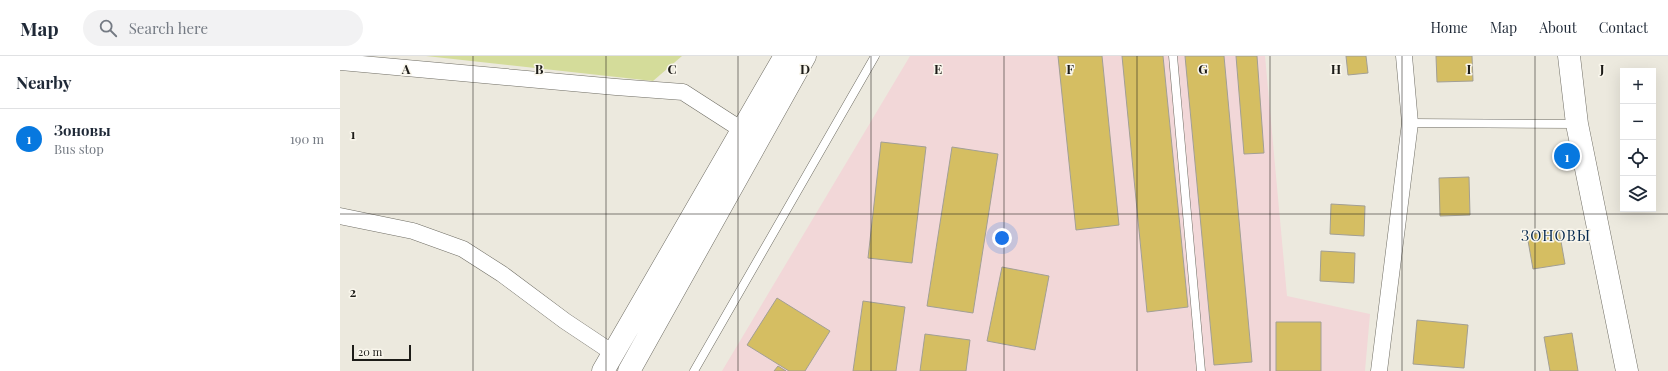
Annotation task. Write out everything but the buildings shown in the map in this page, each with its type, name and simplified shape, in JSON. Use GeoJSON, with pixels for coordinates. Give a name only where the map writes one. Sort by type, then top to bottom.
{"type":"FeatureCollection","features":[{"type":"Feature","properties":{"kind":"main road"},"geometry":{"type":"LineString","coordinates":[[608,362],[785,56]]}},
{"type":"Feature","properties":{"kind":"main road"},"geometry":{"type":"LineString","coordinates":[[629,371],[806,56]]}},
{"type":"Feature","properties":{"kind":"main road"},"geometry":{"type":"LineString","coordinates":[[1569,56],[1577,124],[1627,371]]}},
{"type":"Feature","properties":{"kind":"street"},"geometry":{"type":"LineString","coordinates":[[1379,371],[1410,123],[1404,56]]}},
{"type":"Feature","properties":{"kind":"street"},"geometry":{"type":"LineString","coordinates":[[340,62],[683,92],[742,130]]}},
{"type":"Feature","properties":{"kind":"street"},"geometry":{"type":"LineString","coordinates":[[340,216],[413,231],[463,249],[502,274],[564,321],[608,362]]}},
{"type":"Feature","properties":{"kind":"lane"},"geometry":{"type":"LineString","coordinates":[[694,371],[875,56]]}},
{"type":"Feature","properties":{"kind":"lane"},"geometry":{"type":"LineString","coordinates":[[1173,56],[1201,371]]}},
{"type":"Feature","properties":{"kind":"lane"},"geometry":{"type":"LineString","coordinates":[[1410,123],[1577,124]]}},
{"type":"Feature","properties":{"kind":"shaded area"},"geometry":{"type":"Polygon","coordinates":[[[910,56],[1265,56],[1287,296],[1370,314],[1365,371],[722,371],[910,56]]]}},
{"type":"Feature","properties":{"kind":"green space"},"geometry":{"type":"Polygon","coordinates":[[[426,56],[682,56],[653,81],[426,56]]]}},
{"type":"Feature","properties":{"kind":"place","name":"Зоновы"},"geometry":{"type":"Point","coordinates":[1567,156]}},
{"type":"Feature","properties":{"kind":"district","name":"ЗОНОВЫ"},"geometry":{"type":"Point","coordinates":[1556,235]}}]}
